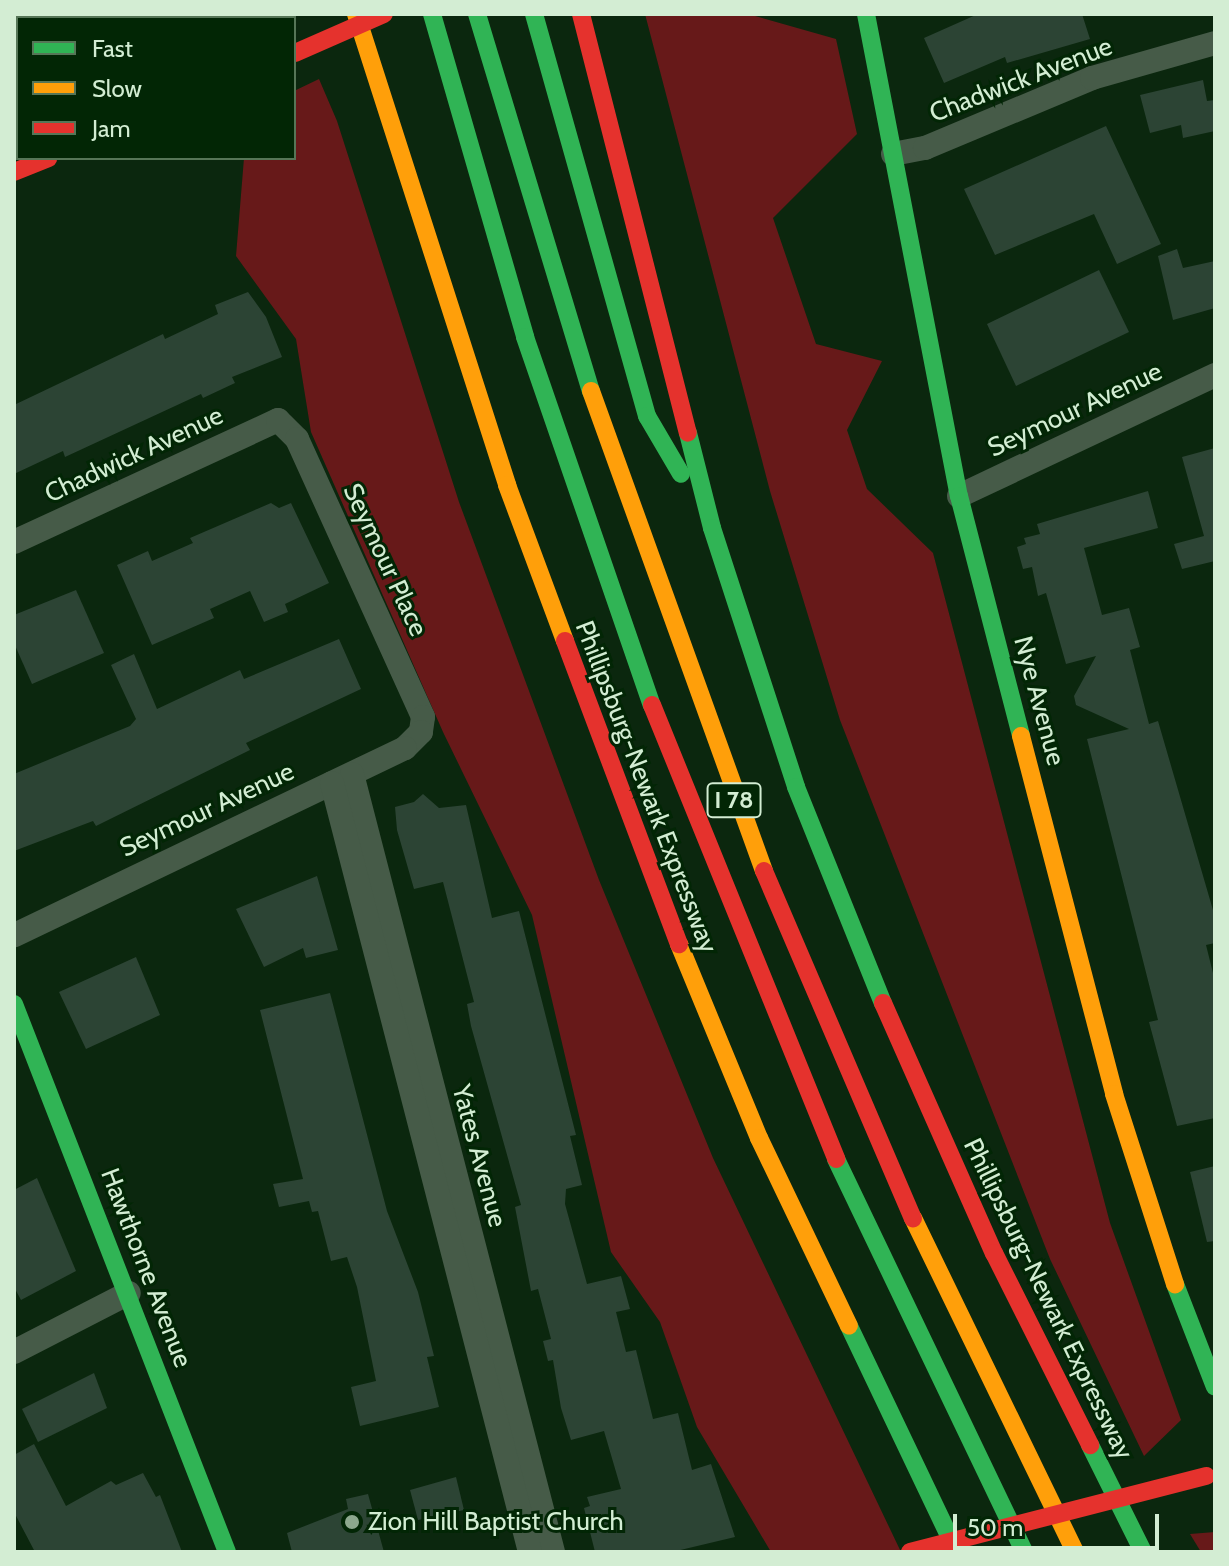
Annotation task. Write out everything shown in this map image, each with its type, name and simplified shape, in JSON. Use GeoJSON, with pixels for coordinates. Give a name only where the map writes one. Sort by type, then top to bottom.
{"type":"FeatureCollection","features":[{"type":"Feature","properties":{"kind":"main road","name":"Phillipsburg-Newark Expressway"},"geometry":{"type":"LineString","coordinates":[[356,14],[535,568],[677,941],[806,1242],[957,1552]]}},
{"type":"Feature","properties":{"kind":"main road"},"geometry":{"type":"LineString","coordinates":[[364,14],[389,117]]}},
{"type":"Feature","properties":{"kind":"main road"},"geometry":{"type":"LineString","coordinates":[[296,52],[384,14]]}},
{"type":"Feature","properties":{"kind":"main road","name":"Phillipsburg-Newark Expressway"},"geometry":{"type":"LineString","coordinates":[[431,14],[587,529],[696,824],[852,1195],[1024,1552]]}},
{"type":"Feature","properties":{"kind":"main road","name":"I 78"},"geometry":{"type":"LineString","coordinates":[[477,14],[607,443],[737,806],[893,1177],[1075,1552]]}},
{"type":"Feature","properties":{"kind":"main road"},"geometry":{"type":"LineString","coordinates":[[534,14],[647,416],[712,528]]}},
{"type":"Feature","properties":{"kind":"main road","name":"Phillipsburg-Newark Expressway"},"geometry":{"type":"LineString","coordinates":[[581,14],[712,528],[796,787],[873,982],[994,1253],[1143,1552]]}},
{"type":"Feature","properties":{"kind":"main road","name":"Nye Avenue"},"geometry":{"type":"LineString","coordinates":[[866,14],[959,496],[1114,1094],[1184,1312],[1215,1387]]}},
{"type":"Feature","properties":{"kind":"main road"},"geometry":{"type":"LineString","coordinates":[[14,172],[43,160]]}},
{"type":"Feature","properties":{"kind":"main road","name":"Hawthorne Avenue"},"geometry":{"type":"LineString","coordinates":[[14,1004],[129,1293],[227,1552]]}},
{"type":"Feature","properties":{"kind":"main road"},"geometry":{"type":"LineString","coordinates":[[910,1552],[1210,1475]]}},
{"type":"Feature","properties":{"kind":"street","name":"Chadwick Avenue"},"geometry":{"type":"LineString","coordinates":[[893,154],[925,148],[1092,78],[1215,43]]}},
{"type":"Feature","properties":{"kind":"street","name":"Seymour Avenue"},"geometry":{"type":"LineString","coordinates":[[959,496],[1215,375]]}},
{"type":"Feature","properties":{"kind":"street","name":"Chadwick Avenue"},"geometry":{"type":"LineString","coordinates":[[14,542],[278,420]]}},
{"type":"Feature","properties":{"kind":"street","name":"Seymour Place"},"geometry":{"type":"LineString","coordinates":[[278,420],[297,439],[419,700],[421,732]]}},
{"type":"Feature","properties":{"kind":"street","name":"Seymour Avenue"},"geometry":{"type":"LineString","coordinates":[[14,935],[405,748],[421,732]]}},
{"type":"Feature","properties":{"kind":"street","name":"Yates Avenue"},"geometry":{"type":"LineString","coordinates":[[342,778],[530,1552]]}},
{"type":"Feature","properties":{"kind":"street","name":"Yates Avenue"},"geometry":{"type":"LineString","coordinates":[[342,778],[553,1552]]}},
{"type":"Feature","properties":{"kind":"street"},"geometry":{"type":"LineString","coordinates":[[14,1352],[129,1293]]}},
{"type":"Feature","properties":{"kind":"shaded area"},"geometry":{"type":"Polygon","coordinates":[[[14,14],[252,14],[16,16],[14,119],[14,14]]]}},
{"type":"Feature","properties":{"kind":"shaded area"},"geometry":{"type":"Polygon","coordinates":[[[645,14],[748,14],[836,39],[857,134],[773,218],[816,344],[882,361],[847,430],[867,489],[933,553],[1110,1223],[1181,1420],[1144,1456],[1050,1259],[840,720],[770,491],[645,14]]]}},
{"type":"Feature","properties":{"kind":"shaded area"},"geometry":{"type":"Polygon","coordinates":[[[319,79],[337,121],[459,502],[599,880],[713,1158],[901,1552],[771,1552],[697,1427],[660,1322],[611,1252],[532,915],[443,732],[311,432],[296,339],[236,256],[244,160],[296,160],[296,90],[319,79]]]}},
{"type":"Feature","properties":{"kind":"shaded area"},"geometry":{"type":"Polygon","coordinates":[[[1215,1532],[1215,1552],[1201,1552],[1190,1534],[1215,1532]]]}},
{"type":"Feature","properties":{"kind":"building"},"geometry":{"type":"Polygon","coordinates":[[[978,14],[1082,14],[1090,39],[1007,63],[1005,57],[944,83],[924,38],[978,14]]]}},
{"type":"Feature","properties":{"kind":"building"},"geometry":{"type":"Polygon","coordinates":[[[1203,80],[1207,101],[1215,100],[1215,131],[1183,138],[1181,125],[1150,133],[1140,95],[1203,80]]]}},
{"type":"Feature","properties":{"kind":"building"},"geometry":{"type":"Polygon","coordinates":[[[1106,126],[1161,244],[1117,264],[1094,214],[995,255],[964,189],[1106,126]]]}},
{"type":"Feature","properties":{"kind":"building"},"geometry":{"type":"Polygon","coordinates":[[[1177,249],[1183,268],[1215,261],[1215,308],[1173,320],[1158,256],[1177,249]]]}},
{"type":"Feature","properties":{"kind":"building"},"geometry":{"type":"Polygon","coordinates":[[[1099,270],[1129,332],[1016,386],[987,324],[1099,270]]]}},
{"type":"Feature","properties":{"kind":"building"},"geometry":{"type":"Polygon","coordinates":[[[248,292],[266,317],[282,357],[232,377],[235,383],[203,398],[201,394],[65,457],[63,451],[14,474],[14,405],[163,334],[165,339],[218,314],[215,305],[248,292]]]}},
{"type":"Feature","properties":{"kind":"building"},"geometry":{"type":"Polygon","coordinates":[[[1215,448],[1215,561],[1182,569],[1174,544],[1204,536],[1182,457],[1215,448]]]}},
{"type":"Feature","properties":{"kind":"building"},"geometry":{"type":"Polygon","coordinates":[[[1148,491],[1158,528],[1084,548],[1102,615],[1129,608],[1140,647],[1130,650],[1149,724],[1158,721],[1215,917],[1215,943],[1206,945],[1215,981],[1215,1118],[1177,1126],[1149,1022],[1158,1020],[1087,739],[1129,729],[1076,705],[1074,696],[1096,656],[1066,664],[1046,593],[1038,596],[1032,567],[1023,569],[1017,547],[1026,544],[1024,538],[1040,534],[1037,524],[1148,491]]]}},
{"type":"Feature","properties":{"kind":"building"},"geometry":{"type":"Polygon","coordinates":[[[271,503],[279,508],[291,503],[329,583],[285,604],[288,612],[264,622],[250,591],[210,609],[214,618],[152,645],[117,565],[148,551],[152,561],[193,543],[190,538],[271,503]]]}},
{"type":"Feature","properties":{"kind":"building"},"geometry":{"type":"Polygon","coordinates":[[[76,590],[104,653],[32,684],[14,643],[14,615],[76,590]]]}},
{"type":"Feature","properties":{"kind":"building"},"geometry":{"type":"Polygon","coordinates":[[[339,639],[361,689],[246,743],[250,750],[96,826],[93,821],[14,851],[14,774],[130,726],[136,719],[111,665],[134,654],[157,709],[240,670],[244,679],[339,639]]]}},
{"type":"Feature","properties":{"kind":"building"},"geometry":{"type":"Polygon","coordinates":[[[423,794],[439,808],[466,805],[492,918],[519,911],[576,1135],[570,1136],[582,1185],[566,1189],[565,1204],[587,1284],[621,1276],[630,1309],[616,1312],[626,1352],[636,1350],[653,1419],[678,1413],[692,1470],[711,1464],[735,1537],[672,1552],[595,1552],[584,1508],[590,1506],[587,1497],[621,1489],[604,1431],[571,1440],[561,1408],[553,1360],[548,1361],[543,1341],[551,1339],[538,1289],[531,1291],[515,1207],[521,1205],[471,1026],[467,1004],[474,1002],[443,882],[414,889],[397,830],[395,807],[414,802],[423,794]]]}},
{"type":"Feature","properties":{"kind":"building"},"geometry":{"type":"Polygon","coordinates":[[[317,876],[338,950],[306,958],[303,948],[264,967],[236,909],[317,876]]]}},
{"type":"Feature","properties":{"kind":"building"},"geometry":{"type":"Polygon","coordinates":[[[136,957],[160,1015],[86,1049],[59,992],[136,957]]]}},
{"type":"Feature","properties":{"kind":"building"},"geometry":{"type":"Polygon","coordinates":[[[330,993],[387,1211],[418,1292],[434,1356],[427,1357],[439,1407],[360,1426],[351,1387],[376,1381],[357,1287],[347,1257],[331,1261],[318,1211],[312,1212],[309,1201],[279,1207],[273,1184],[303,1179],[260,1010],[330,993]]]}},
{"type":"Feature","properties":{"kind":"building"},"geometry":{"type":"Polygon","coordinates":[[[1215,1166],[1215,1241],[1207,1242],[1190,1172],[1215,1166]]]}},
{"type":"Feature","properties":{"kind":"building"},"geometry":{"type":"Polygon","coordinates":[[[37,1178],[76,1271],[21,1300],[14,1287],[14,1190],[37,1178]]]}},
{"type":"Feature","properties":{"kind":"building"},"geometry":{"type":"Polygon","coordinates":[[[94,1373],[107,1408],[38,1442],[22,1409],[94,1373]]]}},
{"type":"Feature","properties":{"kind":"building"},"geometry":{"type":"Polygon","coordinates":[[[34,1444],[66,1506],[111,1481],[116,1485],[143,1473],[156,1497],[160,1495],[182,1552],[35,1552],[14,1512],[14,1455],[34,1444]]]}},
{"type":"Feature","properties":{"kind":"building"},"geometry":{"type":"Polygon","coordinates":[[[456,1477],[464,1510],[418,1520],[410,1490],[456,1477]]]}},
{"type":"Feature","properties":{"kind":"building","name":"Zion Hill Baptist Church"},"geometry":{"type":"Polygon","coordinates":[[[368,1494],[384,1552],[292,1552],[287,1533],[348,1509],[346,1499],[368,1494]]]}},
{"type":"Feature","properties":{"kind":"traffic: fast"},"geometry":{"type":"LineString","coordinates":[[432,14],[525,337],[652,705]]}},
{"type":"Feature","properties":{"kind":"traffic: fast"},"geometry":{"type":"LineString","coordinates":[[477,14],[591,391]]}},
{"type":"Feature","properties":{"kind":"traffic: fast"},"geometry":{"type":"LineString","coordinates":[[534,14],[647,416],[681,474]]}},
{"type":"Feature","properties":{"kind":"traffic: fast"},"geometry":{"type":"LineString","coordinates":[[866,14],[959,496],[1021,736]]}},
{"type":"Feature","properties":{"kind":"traffic: fast"},"geometry":{"type":"LineString","coordinates":[[688,433],[712,528],[796,787],[883,1003]]}},
{"type":"Feature","properties":{"kind":"traffic: fast"},"geometry":{"type":"LineString","coordinates":[[14,1004],[227,1552]]}},
{"type":"Feature","properties":{"kind":"traffic: fast"},"geometry":{"type":"LineString","coordinates":[[836,1159],[1024,1552]]}},
{"type":"Feature","properties":{"kind":"traffic: fast"},"geometry":{"type":"LineString","coordinates":[[1175,1284],[1215,1387]]}},
{"type":"Feature","properties":{"kind":"traffic: fast"},"geometry":{"type":"LineString","coordinates":[[849,1326],[957,1552]]}},
{"type":"Feature","properties":{"kind":"traffic: fast"},"geometry":{"type":"LineString","coordinates":[[1090,1445],[1143,1552]]}},
{"type":"Feature","properties":{"kind":"traffic: slow"},"geometry":{"type":"LineString","coordinates":[[356,14],[507,485],[565,641]]}},
{"type":"Feature","properties":{"kind":"traffic: slow"},"geometry":{"type":"LineString","coordinates":[[591,391],[764,871]]}},
{"type":"Feature","properties":{"kind":"traffic: slow"},"geometry":{"type":"LineString","coordinates":[[1021,736],[1114,1094],[1175,1284]]}},
{"type":"Feature","properties":{"kind":"traffic: slow"},"geometry":{"type":"LineString","coordinates":[[679,944],[759,1138],[849,1326]]}},
{"type":"Feature","properties":{"kind":"traffic: slow"},"geometry":{"type":"LineString","coordinates":[[913,1218],[1075,1552]]}},
{"type":"Feature","properties":{"kind":"traffic: jam"},"geometry":{"type":"LineString","coordinates":[[296,53],[384,14]]}},
{"type":"Feature","properties":{"kind":"traffic: jam"},"geometry":{"type":"LineString","coordinates":[[581,14],[688,433]]}},
{"type":"Feature","properties":{"kind":"traffic: jam"},"geometry":{"type":"LineString","coordinates":[[14,172],[43,160]]}},
{"type":"Feature","properties":{"kind":"traffic: jam"},"geometry":{"type":"LineString","coordinates":[[565,641],[679,944]]}},
{"type":"Feature","properties":{"kind":"traffic: jam"},"geometry":{"type":"LineString","coordinates":[[652,705],[836,1159]]}},
{"type":"Feature","properties":{"kind":"traffic: jam"},"geometry":{"type":"LineString","coordinates":[[764,871],[913,1218]]}},
{"type":"Feature","properties":{"kind":"traffic: jam"},"geometry":{"type":"LineString","coordinates":[[883,1003],[994,1253],[1090,1445]]}},
{"type":"Feature","properties":{"kind":"traffic: jam"},"geometry":{"type":"LineString","coordinates":[[910,1552],[1206,1476]]}},
{"type":"Feature","properties":{"kind":"place","name":"Zion Hill Baptist Church"},"geometry":{"type":"Point","coordinates":[352,1522]}}]}
